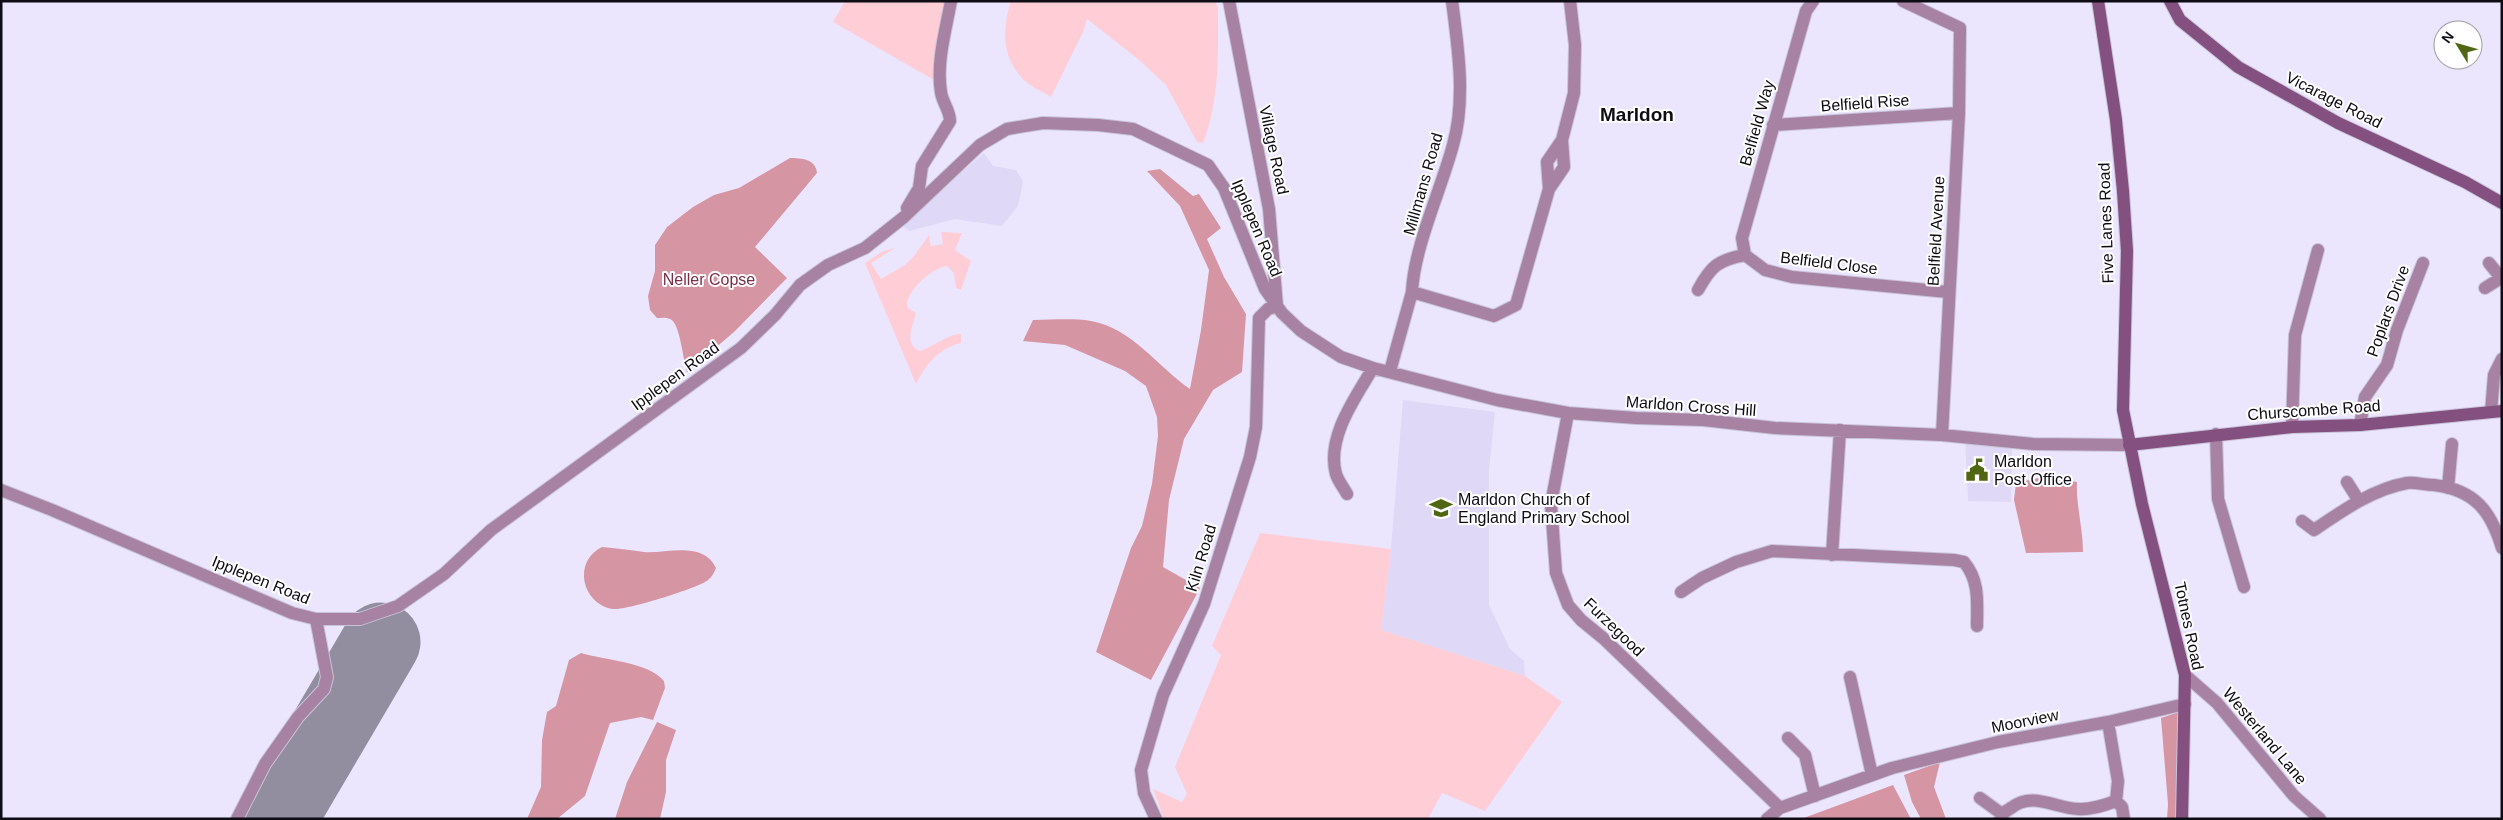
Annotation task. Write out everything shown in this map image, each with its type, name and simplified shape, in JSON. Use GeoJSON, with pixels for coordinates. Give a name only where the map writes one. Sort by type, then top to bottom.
{"type":"FeatureCollection","features":[{"type":"Feature","properties":{"kind":"street"},"geometry":{"type":"LineString","coordinates":[[904,217],[919,188],[922,166],[950,121],[950,114],[941,93],[940,70],[951,1]]}},
{"type":"Feature","properties":{"kind":"street","name":"Village Road"},"geometry":{"type":"LineString","coordinates":[[1230,1],[1251,123],[1269,209],[1277,306]]}},
{"type":"Feature","properties":{"kind":"street","name":"Millmans Road"},"geometry":{"type":"LineString","coordinates":[[1390,371],[1412,292],[1413,281],[1428,223],[1454,143],[1460,87],[1452,1]]}},
{"type":"Feature","properties":{"kind":"street"},"geometry":{"type":"LineString","coordinates":[[1412,292],[1494,316],[1516,305],[1549,189],[1564,167],[1562,140],[1574,93],[1575,45],[1570,1]]}},
{"type":"Feature","properties":{"kind":"street","name":"Belfield Way"},"geometry":{"type":"LineString","coordinates":[[1745,255],[1742,238],[1806,11],[1813,1]]}},
{"type":"Feature","properties":{"kind":"street","name":"Belfield Avenue"},"geometry":{"type":"LineString","coordinates":[[1903,1],[1960,28],[1959,113],[1948,292],[1942,435]]}},
{"type":"Feature","properties":{"kind":"street","name":"Five Lanes Road"},"geometry":{"type":"LineString","coordinates":[[2098,1],[2115,112],[2123,191],[2127,251],[2123,410],[2129,445]]}},
{"type":"Feature","properties":{"kind":"street","name":"Vicarage Road"},"geometry":{"type":"LineString","coordinates":[[2170,1],[2180,20],[2238,67],[2338,123],[2465,182],[2502,203]]}},
{"type":"Feature","properties":{"kind":"street","name":"Belfield Rise"},"geometry":{"type":"LineString","coordinates":[[1773,125],[1959,113]]}},
{"type":"Feature","properties":{"kind":"street","name":"Ipplepen Road"},"geometry":{"type":"LineString","coordinates":[[1,490],[181,565],[254,599],[292,613],[316,619],[360,620],[398,606],[444,574],[491,530],[741,348],[775,315],[800,285],[828,265],[865,248],[904,217],[980,145],[1007,130],[1043,122],[1134,129],[1208,165],[1224,188],[1265,289],[1277,306]]}},
{"type":"Feature","properties":{"kind":"street"},"geometry":{"type":"LineString","coordinates":[[2292,427],[2295,335],[2318,250]]}},
{"type":"Feature","properties":{"kind":"street"},"geometry":{"type":"LineString","coordinates":[[1698,290],[1710,270],[1720,262],[1745,255]]}},
{"type":"Feature","properties":{"kind":"street","name":"Belfield Close"},"geometry":{"type":"LineString","coordinates":[[1745,255],[1749,260],[1765,270],[1792,277],[1948,292]]}},
{"type":"Feature","properties":{"kind":"street","name":"Poplars Drive"},"geometry":{"type":"LineString","coordinates":[[2360,425],[2365,397],[2388,365],[2397,330],[2423,263]]}},
{"type":"Feature","properties":{"kind":"street"},"geometry":{"type":"LineString","coordinates":[[2485,288],[2501,279],[2489,263]]}},
{"type":"Feature","properties":{"kind":"street","name":"Marldon Cross Hill"},"geometry":{"type":"LineString","coordinates":[[1277,306],[1301,331],[1341,357],[1373,368],[1497,400],[1568,413],[1703,420],[1775,428],[1942,435],[2033,444],[2129,445]]}},
{"type":"Feature","properties":{"kind":"street","name":"Kiln Road"},"geometry":{"type":"LineString","coordinates":[[1156,819],[1144,793],[1141,770],[1163,694],[1204,604],[1250,457],[1256,427],[1259,318],[1268,309],[1277,306]]}},
{"type":"Feature","properties":{"kind":"street"},"geometry":{"type":"LineString","coordinates":[[2496,412],[2494,375],[2502,359]]}},
{"type":"Feature","properties":{"kind":"street"},"geometry":{"type":"LineString","coordinates":[[1348,494],[1336,475],[1334,455],[1338,436],[1354,400],[1373,368]]}},
{"type":"Feature","properties":{"kind":"street","name":"Churscombe Road"},"geometry":{"type":"LineString","coordinates":[[2129,445],[2292,427],[2360,425],[2496,412]]}},
{"type":"Feature","properties":{"kind":"street","name":"Furzegood"},"geometry":{"type":"LineString","coordinates":[[1568,413],[1551,504],[1556,573],[1568,606],[1780,808]]}},
{"type":"Feature","properties":{"kind":"street"},"geometry":{"type":"LineString","coordinates":[[1832,555],[1840,430]]}},
{"type":"Feature","properties":{"kind":"street"},"geometry":{"type":"LineString","coordinates":[[2216,434],[2218,499],[2244,587]]}},
{"type":"Feature","properties":{"kind":"street"},"geometry":{"type":"LineString","coordinates":[[2448,488],[2452,444]]}},
{"type":"Feature","properties":{"kind":"street","name":"Totnes Road"},"geometry":{"type":"LineString","coordinates":[[2129,445],[2185,675],[2182,819]]}},
{"type":"Feature","properties":{"kind":"street"},"geometry":{"type":"LineString","coordinates":[[2347,482],[2359,501]]}},
{"type":"Feature","properties":{"kind":"street"},"geometry":{"type":"LineString","coordinates":[[2302,521],[2314,530],[2359,501],[2408,483],[2448,488],[2467,495],[2486,510],[2498,527],[2502,548]]}},
{"type":"Feature","properties":{"kind":"street"},"geometry":{"type":"LineString","coordinates":[[1681,592],[1702,578],[1736,562],[1772,551],[1964,562],[1970,569],[1976,586],[1977,626]]}},
{"type":"Feature","properties":{"kind":"street"},"geometry":{"type":"LineString","coordinates":[[236,819],[265,764],[298,717],[324,689],[327,677],[316,619]]}},
{"type":"Feature","properties":{"kind":"street","name":"Westerland Lane"},"geometry":{"type":"LineString","coordinates":[[2185,675],[2217,703],[2294,796],[2320,819]]}},
{"type":"Feature","properties":{"kind":"street"},"geometry":{"type":"LineString","coordinates":[[1850,678],[1872,775]]}},
{"type":"Feature","properties":{"kind":"street","name":"Moorview"},"geometry":{"type":"LineString","coordinates":[[1780,808],[1872,775],[1998,742],[2108,722],[2185,704]]}},
{"type":"Feature","properties":{"kind":"street"},"geometry":{"type":"LineString","coordinates":[[2108,722],[2118,781],[2116,801],[2122,808],[2124,819]]}},
{"type":"Feature","properties":{"kind":"street"},"geometry":{"type":"LineString","coordinates":[[1788,738],[1805,755],[1815,796]]}},
{"type":"Feature","properties":{"kind":"street"},"geometry":{"type":"LineString","coordinates":[[1980,798],[2001,817],[2014,805],[2026,801],[2042,800],[2067,813],[2116,801]]}},
{"type":"Feature","properties":{"kind":"street"},"geometry":{"type":"LineString","coordinates":[[1767,819],[1780,808]]}},
{"type":"Feature","properties":{"kind":"shaded area"},"geometry":{"type":"Polygon","coordinates":[[[845,1],[947,1],[934,80],[833,22],[845,1]]]}},
{"type":"Feature","properties":{"kind":"shaded area"},"geometry":{"type":"Polygon","coordinates":[[[1011,1],[1215,1],[1218,7],[1217,76],[1213,110],[1203,143],[1197,142],[1166,85],[1138,59],[1087,19],[1083,32],[1051,97],[1025,81],[1011,63],[1006,43],[1006,22],[1011,1]]]}},
{"type":"Feature","properties":{"kind":"shaded area"},"geometry":{"type":"Polygon","coordinates":[[[984,153],[993,166],[1016,170],[1023,182],[1018,206],[1002,226],[955,219],[909,231],[901,224],[984,153]]]}},
{"type":"Feature","properties":{"kind":"shaded area"},"geometry":{"type":"Polygon","coordinates":[[[941,232],[962,233],[955,250],[971,261],[961,290],[956,288],[954,273],[947,266],[935,270],[916,286],[908,298],[907,304],[908,308],[916,313],[910,339],[915,348],[920,351],[946,338],[961,334],[961,343],[953,345],[934,358],[916,384],[865,263],[883,251],[895,248],[871,263],[881,279],[905,265],[929,235],[931,246],[943,244],[941,232]]]}},
{"type":"Feature","properties":{"kind":"shaded area","name":"Marldon Church of England Primary School"},"geometry":{"type":"Polygon","coordinates":[[[1403,400],[1495,412],[1489,470],[1489,605],[1510,649],[1524,661],[1525,676],[1381,630],[1391,549],[1403,400]]]}},
{"type":"Feature","properties":{"kind":"shaded area"},"geometry":{"type":"Polygon","coordinates":[[[1965,437],[2012,442],[2011,502],[1968,501],[1965,437]]]}},
{"type":"Feature","properties":{"kind":"shaded area"},"geometry":{"type":"Polygon","coordinates":[[[1260,533],[1391,549],[1381,630],[1525,676],[1562,702],[1485,811],[1442,793],[1428,819],[1164,819],[1153,789],[1182,802],[1187,794],[1175,767],[1221,655],[1212,646],[1260,533]]]}},
{"type":"Feature","properties":{"kind":"green space","name":"Neller Copse"},"geometry":{"type":"Polygon","coordinates":[[[790,158],[811,162],[816,168],[817,173],[755,247],[787,278],[734,332],[687,372],[676,327],[670,319],[657,318],[650,310],[648,296],[655,271],[655,245],[667,227],[693,207],[714,195],[739,188],[790,158]]]}},
{"type":"Feature","properties":{"kind":"green space"},"geometry":{"type":"Polygon","coordinates":[[[1160,169],[1193,196],[1199,194],[1221,228],[1207,239],[1224,277],[1246,314],[1242,372],[1213,390],[1184,439],[1169,500],[1163,567],[1200,588],[1151,680],[1096,652],[1131,548],[1142,526],[1152,484],[1158,436],[1157,417],[1146,386],[1125,371],[1065,345],[1023,341],[1033,320],[1077,320],[1106,325],[1119,331],[1144,349],[1190,389],[1201,330],[1209,270],[1180,206],[1147,171],[1160,169]]]}},
{"type":"Feature","properties":{"kind":"green space"},"geometry":{"type":"Polygon","coordinates":[[[2043,477],[2077,482],[2083,552],[2026,553],[2014,500],[2016,483],[2043,477]]]}},
{"type":"Feature","properties":{"kind":"green space"},"geometry":{"type":"Polygon","coordinates":[[[602,547],[644,552],[693,551],[710,559],[716,568],[713,575],[702,584],[646,603],[613,609],[602,606],[594,599],[588,591],[585,582],[584,572],[587,562],[602,547]]]}},
{"type":"Feature","properties":{"kind":"green space"},"geometry":{"type":"Polygon","coordinates":[[[581,653],[626,662],[648,670],[664,681],[665,688],[653,720],[641,717],[610,723],[585,796],[557,819],[527,819],[541,787],[542,740],[547,712],[556,706],[569,660],[581,653]]]}},
{"type":"Feature","properties":{"kind":"green space"},"geometry":{"type":"Polygon","coordinates":[[[2179,712],[2177,819],[2167,819],[2168,804],[2161,718],[2179,712]]]}},
{"type":"Feature","properties":{"kind":"green space"},"geometry":{"type":"Polygon","coordinates":[[[657,722],[676,730],[666,760],[666,792],[660,819],[615,819],[627,782],[657,722]]]}},
{"type":"Feature","properties":{"kind":"green space"},"geometry":{"type":"Polygon","coordinates":[[[1940,762],[1934,787],[1946,819],[1921,819],[1912,802],[1904,775],[1940,762]]]}},
{"type":"Feature","properties":{"kind":"green space"},"geometry":{"type":"Polygon","coordinates":[[[1893,785],[1911,819],[1801,819],[1893,785]]]}},
{"type":"Feature","properties":{"kind":"runway"},"geometry":{"type":"LineString","coordinates":[[277,819],[381,642]]}},
{"type":"Feature","properties":{"kind":"place","name":"Marldon Post Office"},"geometry":{"type":"Point","coordinates":[1977,470]}},
{"type":"Feature","properties":{"kind":"place","name":"Marldon Church of England Primary School"},"geometry":{"type":"Point","coordinates":[1441,508]}},
{"type":"Feature","properties":{"kind":"district","name":"Marldon"},"geometry":{"type":"Point","coordinates":[1637,114]}}]}
